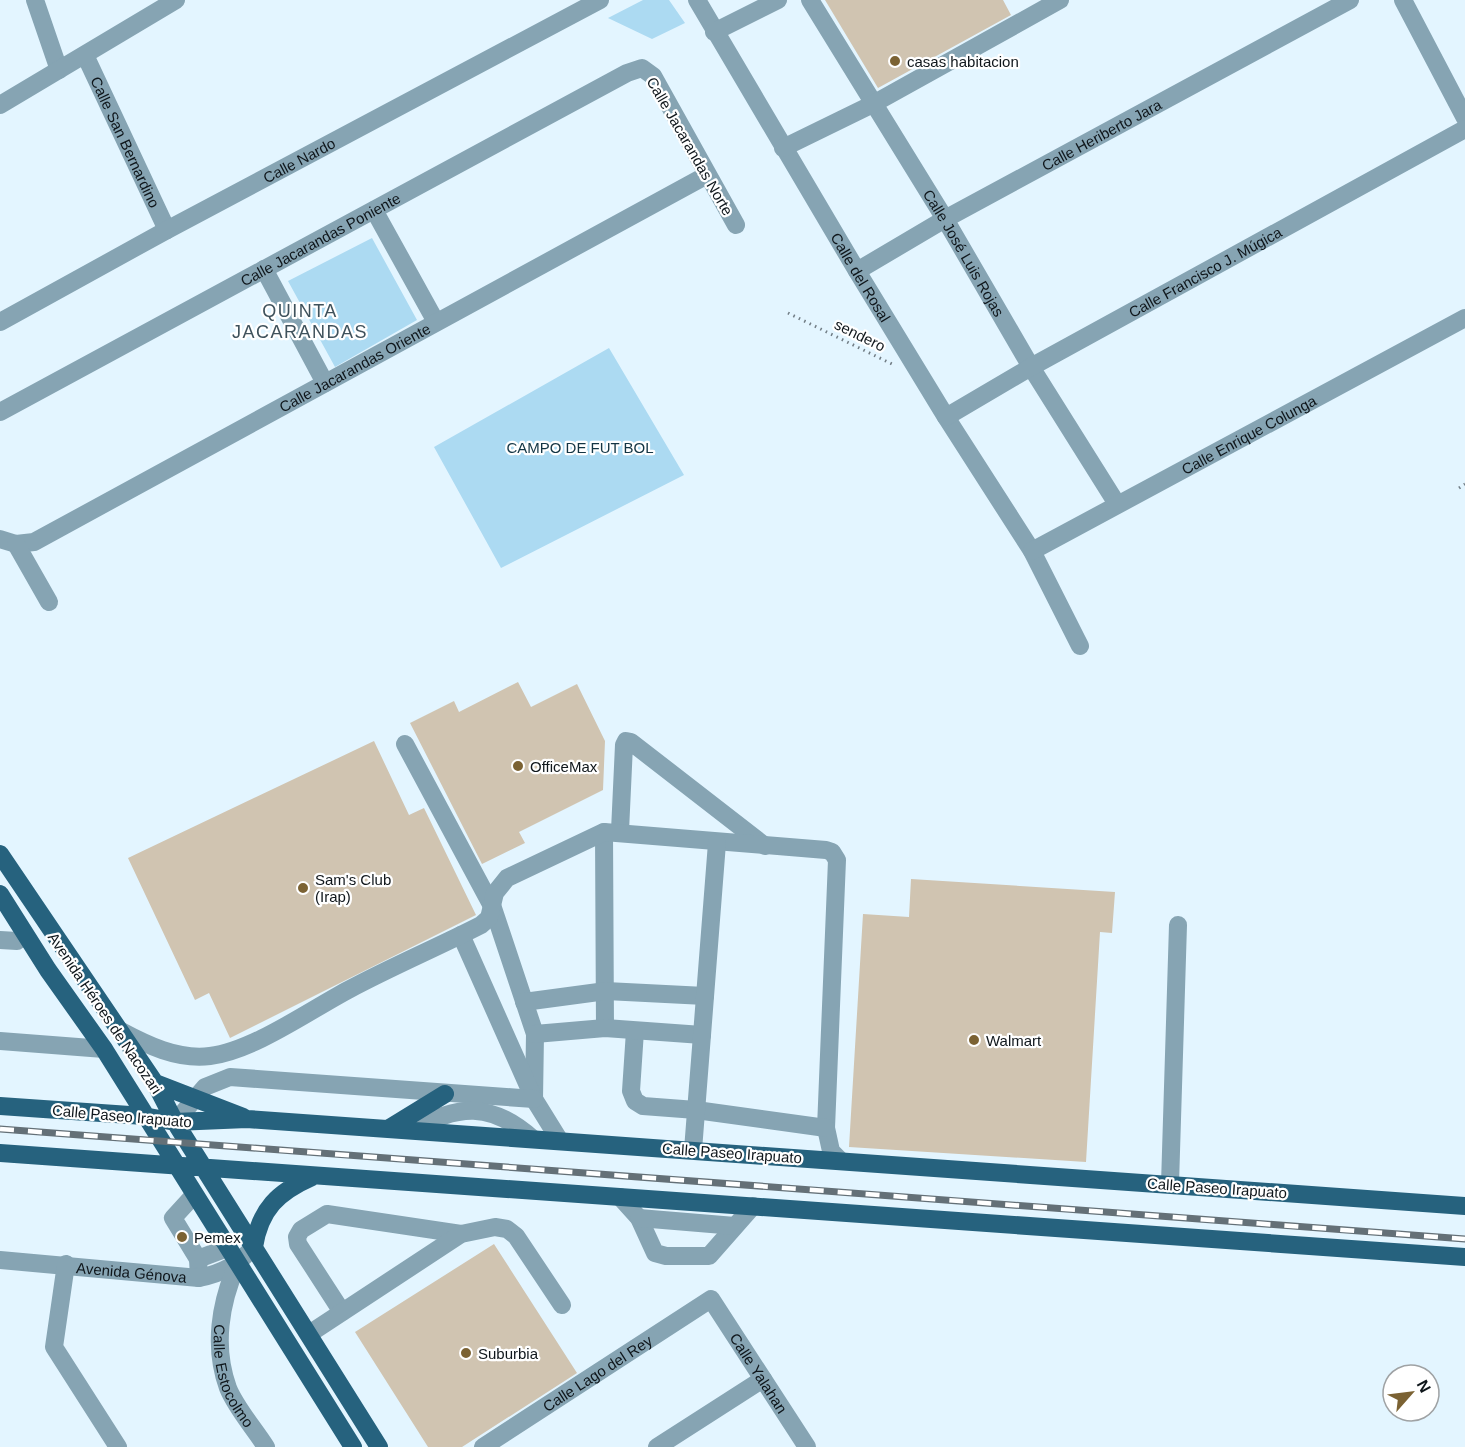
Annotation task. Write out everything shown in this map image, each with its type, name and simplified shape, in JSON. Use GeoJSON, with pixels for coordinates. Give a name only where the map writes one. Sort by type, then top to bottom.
{"type":"FeatureCollection","features":[{"type":"Feature","properties":{"kind":"main road","name":"Avenida Héroes de Nacozari"},"geometry":{"type":"LineString","coordinates":[[0,854],[155,1083],[175,1122],[379,1447]]}},
{"type":"Feature","properties":{"kind":"main road","name":"Avenida Héroes de Nacozari"},"geometry":{"type":"LineString","coordinates":[[0,894],[48,970],[104,1049],[237,1265],[353,1447]]}},
{"type":"Feature","properties":{"kind":"main road"},"geometry":{"type":"LineString","coordinates":[[48,970],[73,989],[98,1018],[119,1030]]}},
{"type":"Feature","properties":{"kind":"main road"},"geometry":{"type":"LineString","coordinates":[[155,1083],[247,1119]]}},
{"type":"Feature","properties":{"kind":"main road"},"geometry":{"type":"LineString","coordinates":[[388,1129],[445,1094]]}},
{"type":"Feature","properties":{"kind":"main road","name":"Calle Paseo Irapuato"},"geometry":{"type":"LineString","coordinates":[[0,1106],[144,1116],[175,1122],[247,1119],[1465,1206]]}},
{"type":"Feature","properties":{"kind":"main road"},"geometry":{"type":"LineString","coordinates":[[0,1153],[1465,1257]]}},
{"type":"Feature","properties":{"kind":"main road"},"geometry":{"type":"LineString","coordinates":[[254,1247],[260,1225],[272,1202],[293,1185],[316,1175]]}},
{"type":"Feature","properties":{"kind":"street"},"geometry":{"type":"LineString","coordinates":[[34,0],[59,70]]}},
{"type":"Feature","properties":{"kind":"street"},"geometry":{"type":"LineString","coordinates":[[0,105],[176,0]]}},
{"type":"Feature","properties":{"kind":"street","name":"Calle Nardo"},"geometry":{"type":"LineString","coordinates":[[0,322],[167,230],[600,0]]}},
{"type":"Feature","properties":{"kind":"street","name":"Calle del Rosal"},"geometry":{"type":"LineString","coordinates":[[696,0],[922,378],[1032,551],[1080,646]]}},
{"type":"Feature","properties":{"kind":"street"},"geometry":{"type":"LineString","coordinates":[[714,32],[778,0]]}},
{"type":"Feature","properties":{"kind":"street","name":"Calle José Luis Rojas"},"geometry":{"type":"LineString","coordinates":[[810,0],[945,219],[1031,367],[1117,504]]}},
{"type":"Feature","properties":{"kind":"street"},"geometry":{"type":"LineString","coordinates":[[783,148],[873,104],[1060,0]]}},
{"type":"Feature","properties":{"kind":"street","name":"Calle Heriberto Jara"},"geometry":{"type":"LineString","coordinates":[[857,271],[945,219],[1350,0]]}},
{"type":"Feature","properties":{"kind":"street"},"geometry":{"type":"LineString","coordinates":[[1403,0],[1465,118]]}},
{"type":"Feature","properties":{"kind":"street","name":"Calle San Bernardino"},"geometry":{"type":"LineString","coordinates":[[85,55],[167,230]]}},
{"type":"Feature","properties":{"kind":"street","name":"Calle Jacarandas Norte"},"geometry":{"type":"LineString","coordinates":[[642,68],[653,76],[736,225]]}},
{"type":"Feature","properties":{"kind":"street","name":"Calle Jacarandas Poniente"},"geometry":{"type":"LineString","coordinates":[[0,412],[617,78],[642,68]]}},
{"type":"Feature","properties":{"kind":"street","name":"Calle Francisco J. Múgica"},"geometry":{"type":"LineString","coordinates":[[946,417],[1031,367],[1465,129]]}},
{"type":"Feature","properties":{"kind":"street","name":"Calle Jacarandas Oriente"},"geometry":{"type":"LineString","coordinates":[[8,542],[34,542],[707,175]]}},
{"type":"Feature","properties":{"kind":"street"},"geometry":{"type":"LineString","coordinates":[[374,210],[436,322]]}},
{"type":"Feature","properties":{"kind":"street"},"geometry":{"type":"LineString","coordinates":[[264,269],[325,383]]}},
{"type":"Feature","properties":{"kind":"street","name":"Calle Enrique Colunga"},"geometry":{"type":"LineString","coordinates":[[1032,551],[1465,318]]}},
{"type":"Feature","properties":{"kind":"street"},"geometry":{"type":"LineString","coordinates":[[8,542],[49,602]]}},
{"type":"Feature","properties":{"kind":"street"},"geometry":{"type":"LineString","coordinates":[[605,1029],[612,831],[626,741],[631,742],[765,846]]}},
{"type":"Feature","properties":{"kind":"street"},"geometry":{"type":"LineString","coordinates":[[405,744],[493,908],[535,1034],[534,1099]]}},
{"type":"Feature","properties":{"kind":"street"},"geometry":{"type":"LineString","coordinates":[[119,1030],[166,1052],[209,1056],[227,1053],[248,1045],[351,988],[481,925],[489,918],[495,893],[507,878],[612,831],[717,843],[826,850],[832,852],[837,860],[826,1128],[831,1151],[840,1160]]}},
{"type":"Feature","properties":{"kind":"street"},"geometry":{"type":"LineString","coordinates":[[693,1150],[717,843]]}},
{"type":"Feature","properties":{"kind":"street"},"geometry":{"type":"LineString","coordinates":[[1170,1184],[1178,925]]}},
{"type":"Feature","properties":{"kind":"street"},"geometry":{"type":"LineString","coordinates":[[461,935],[534,1099],[560,1141]]}},
{"type":"Feature","properties":{"kind":"street"},"geometry":{"type":"LineString","coordinates":[[524,1002],[606,991],[705,996]]}},
{"type":"Feature","properties":{"kind":"street"},"geometry":{"type":"LineString","coordinates":[[535,1034],[605,1029],[702,1035]]}},
{"type":"Feature","properties":{"kind":"street"},"geometry":{"type":"LineString","coordinates":[[635,1031],[632,1091],[635,1101],[643,1106],[696,1110],[826,1128]]}},
{"type":"Feature","properties":{"kind":"street"},"geometry":{"type":"LineString","coordinates":[[0,1041],[104,1049]]}},
{"type":"Feature","properties":{"kind":"street"},"geometry":{"type":"LineString","coordinates":[[175,1122],[205,1087],[230,1077],[534,1099]]}},
{"type":"Feature","properties":{"kind":"street"},"geometry":{"type":"LineString","coordinates":[[409,1130],[436,1117],[466,1109],[489,1112],[514,1122],[533,1139]]}},
{"type":"Feature","properties":{"kind":"street"},"geometry":{"type":"LineString","coordinates":[[194,1195],[173,1218],[199,1269],[227,1248]]}},
{"type":"Feature","properties":{"kind":"street"},"geometry":{"type":"LineString","coordinates":[[620,1197],[639,1218],[655,1253],[666,1256],[709,1256],[753,1206]]}},
{"type":"Feature","properties":{"kind":"street"},"geometry":{"type":"LineString","coordinates":[[342,1312],[298,1244],[297,1237],[300,1230],[327,1214],[461,1234],[495,1227],[507,1229],[516,1236],[562,1305]]}},
{"type":"Feature","properties":{"kind":"street"},"geometry":{"type":"LineString","coordinates":[[639,1218],[735,1226]]}},
{"type":"Feature","properties":{"kind":"street"},"geometry":{"type":"LineString","coordinates":[[309,1334],[461,1234]]}},
{"type":"Feature","properties":{"kind":"street","name":"Avenida Génova"},"geometry":{"type":"LineString","coordinates":[[0,1260],[199,1269],[218,1274],[237,1265],[254,1247]]}},
{"type":"Feature","properties":{"kind":"street"},"geometry":{"type":"LineString","coordinates":[[66,1264],[54,1347],[118,1447]]}},
{"type":"Feature","properties":{"kind":"street","name":"Calle Estocolmo"},"geometry":{"type":"LineString","coordinates":[[237,1265],[223,1301],[220,1336],[222,1366],[229,1390],[266,1447]]}},
{"type":"Feature","properties":{"kind":"street","name":"Calle Yalahan"},"geometry":{"type":"LineString","coordinates":[[711,1299],[807,1447]]}},
{"type":"Feature","properties":{"kind":"street","name":"Calle Lago del Rey"},"geometry":{"type":"LineString","coordinates":[[483,1447],[711,1299]]}},
{"type":"Feature","properties":{"kind":"street"},"geometry":{"type":"LineString","coordinates":[[657,1447],[764,1379]]}},
{"type":"Feature","properties":{"kind":"path","name":"sendero"},"geometry":{"type":"LineString","coordinates":[[788,313],[922,378]]}},
{"type":"Feature","properties":{"kind":"path"},"geometry":{"type":"LineString","coordinates":[[1459,488],[1465,484]]}},
{"type":"Feature","properties":{"kind":"green space"},"geometry":{"type":"Polygon","coordinates":[[[643,0],[669,0],[685,23],[652,39],[608,18],[643,0]]]}},
{"type":"Feature","properties":{"kind":"green space"},"geometry":{"type":"Polygon","coordinates":[[[372,238],[417,320],[335,367],[288,281],[372,238]]]}},
{"type":"Feature","properties":{"kind":"green space","name":"CAMPO DE FUT BOL"},"geometry":{"type":"Polygon","coordinates":[[[609,348],[684,475],[501,568],[434,447],[609,348]]]}},
{"type":"Feature","properties":{"kind":"building","name":"casas habitacion"},"geometry":{"type":"Polygon","coordinates":[[[825,0],[1003,0],[1011,15],[878,88],[825,0]]]}},
{"type":"Feature","properties":{"kind":"building","name":"OfficeMax"},"geometry":{"type":"Polygon","coordinates":[[[518,682],[531,707],[577,684],[605,741],[603,790],[519,832],[525,843],[482,864],[410,723],[454,701],[459,712],[518,682]]]}},
{"type":"Feature","properties":{"kind":"building","name":"Sam's Club (Irap)"},"geometry":{"type":"Polygon","coordinates":[[[374,741],[409,815],[424,808],[476,915],[230,1038],[209,993],[195,1000],[128,858],[374,741]]]}},
{"type":"Feature","properties":{"kind":"building","name":"Walmart"},"geometry":{"type":"Polygon","coordinates":[[[911,879],[1115,892],[1112,933],[1100,932],[1086,1162],[849,1147],[863,914],[909,917],[911,879]]]}},
{"type":"Feature","properties":{"kind":"building","name":"Suburbia"},"geometry":{"type":"Polygon","coordinates":[[[494,1244],[577,1373],[462,1447],[428,1447],[355,1332],[494,1244]]]}},
{"type":"Feature","properties":{"kind":"railway"},"geometry":{"type":"LineString","coordinates":[[0,1129],[1465,1239]]}},
{"type":"Feature","properties":{"kind":"place","name":"casas habitacion"},"geometry":{"type":"Point","coordinates":[895,61]}},
{"type":"Feature","properties":{"kind":"place","name":"OfficeMax"},"geometry":{"type":"Point","coordinates":[518,766]}},
{"type":"Feature","properties":{"kind":"place","name":"Sam's Club (Irap)"},"geometry":{"type":"Point","coordinates":[303,888]}},
{"type":"Feature","properties":{"kind":"place","name":"Walmart"},"geometry":{"type":"Point","coordinates":[974,1040]}},
{"type":"Feature","properties":{"kind":"place","name":"Pemex"},"geometry":{"type":"Point","coordinates":[182,1237]}},
{"type":"Feature","properties":{"kind":"place","name":"Suburbia"},"geometry":{"type":"Point","coordinates":[466,1353]}},
{"type":"Feature","properties":{"kind":"district","name":"QUINTA JACARANDAS"},"geometry":{"type":"Point","coordinates":[300,321]}}]}
